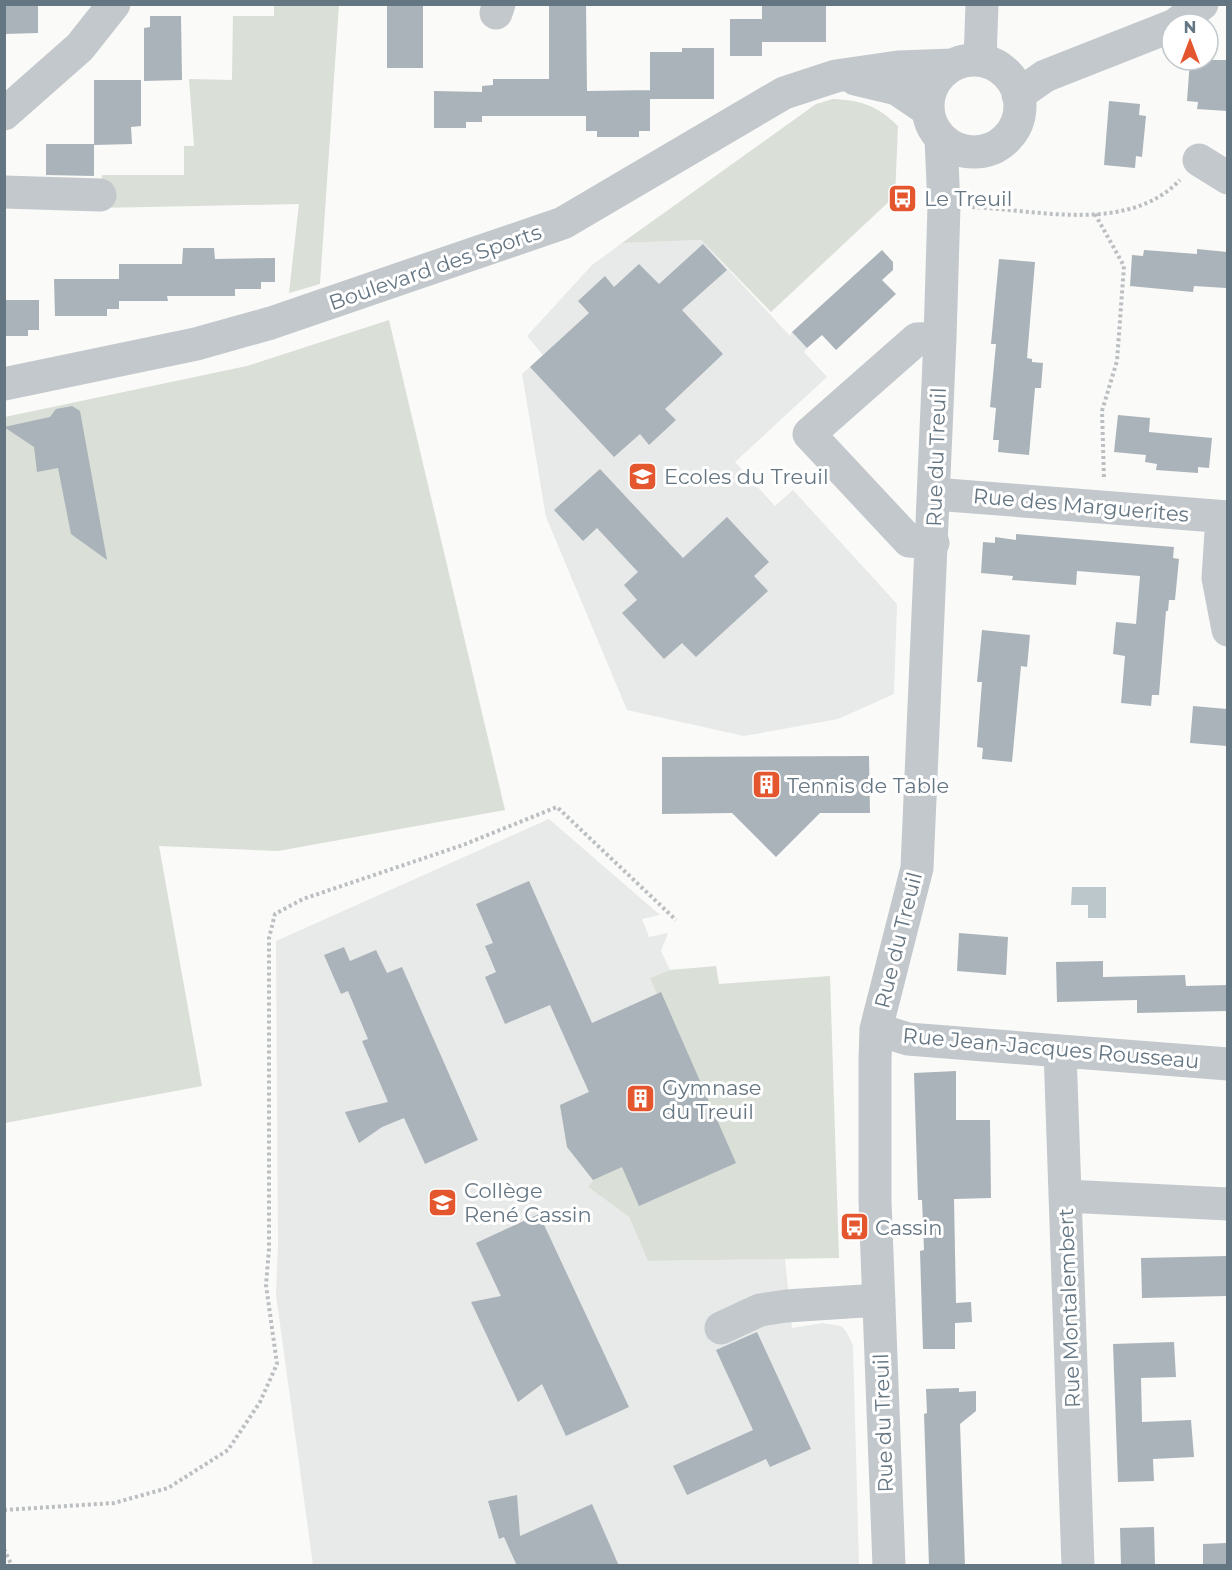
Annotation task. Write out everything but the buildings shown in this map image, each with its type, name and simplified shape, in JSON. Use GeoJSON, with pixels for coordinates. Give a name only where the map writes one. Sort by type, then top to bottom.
{"type":"FeatureCollection","features":[{"type":"Feature","properties":{"kind":"street"},"geometry":{"type":"LineString","coordinates":[[4,114],[80,47],[114,4]]}},
{"type":"Feature","properties":{"kind":"street"},"geometry":{"type":"LineString","coordinates":[[966,63],[982,4]]}},
{"type":"Feature","properties":{"kind":"street"},"geometry":{"type":"LineString","coordinates":[[1018,95],[1045,76],[1160,31]]}},
{"type":"Feature","properties":{"kind":"street"},"geometry":{"type":"LineString","coordinates":[[836,76],[897,89],[959,149],[980,152],[1001,143],[1017,121],[1018,95],[1004,72],[966,63],[942,73],[933,84],[935,124]]}},
{"type":"Feature","properties":{"kind":"street","name":"Boulevard des Sports"},"geometry":{"type":"LineString","coordinates":[[4,384],[196,344],[271,323],[562,223],[784,93],[836,76],[898,67],[966,63]]}},
{"type":"Feature","properties":{"kind":"street","name":"Rue du Treuil"},"geometry":{"type":"LineString","coordinates":[[889,1566],[875,1201],[876,1029],[917,868],[933,543],[944,206],[935,124]]}},
{"type":"Feature","properties":{"kind":"street"},"geometry":{"type":"LineString","coordinates":[[944,206],[990,149]]}},
{"type":"Feature","properties":{"kind":"street"},"geometry":{"type":"LineString","coordinates":[[1199,160],[1227,178]]}},
{"type":"Feature","properties":{"kind":"street"},"geometry":{"type":"LineString","coordinates":[[4,192],[100,195]]}},
{"type":"Feature","properties":{"kind":"street"},"geometry":{"type":"LineString","coordinates":[[933,543],[909,541],[809,434],[917,339],[940,338]]}},
{"type":"Feature","properties":{"kind":"street","name":"Rue des Marguerites"},"geometry":{"type":"LineString","coordinates":[[934,494],[1224,517]]}},
{"type":"Feature","properties":{"kind":"street"},"geometry":{"type":"LineString","coordinates":[[1224,517],[1218,578],[1227,630]]}},
{"type":"Feature","properties":{"kind":"street","name":"Rue Jean-Jacques Rousseau"},"geometry":{"type":"LineString","coordinates":[[876,1029],[908,1039],[1227,1064]]}},
{"type":"Feature","properties":{"kind":"street","name":"Rue Montalembert"},"geometry":{"type":"LineString","coordinates":[[1059,1051],[1078,1566]]}},
{"type":"Feature","properties":{"kind":"street"},"geometry":{"type":"LineString","coordinates":[[1065,1196],[1227,1204]]}},
{"type":"Feature","properties":{"kind":"street"},"geometry":{"type":"LineString","coordinates":[[721,1328],[760,1310],[786,1306],[879,1300]]}},
{"type":"Feature","properties":{"kind":"path"},"geometry":{"type":"LineString","coordinates":[[944,206],[1110,213],[1150,200],[1172,188],[1199,160]]}},
{"type":"Feature","properties":{"kind":"path"},"geometry":{"type":"LineString","coordinates":[[1095,214],[1124,266],[1117,361],[1102,411],[1105,453],[1103,506]]}},
{"type":"Feature","properties":{"kind":"path"},"geometry":{"type":"LineString","coordinates":[[4,1510],[114,1503],[168,1488],[228,1450],[260,1402],[277,1364],[266,1286],[269,1249],[269,938],[275,914],[303,899],[463,845],[557,807],[676,920]]}},
{"type":"Feature","properties":{"kind":"path"},"geometry":{"type":"LineString","coordinates":[[4,1549],[12,1566]]}},
{"type":"Feature","properties":{"kind":"shaded area"},"geometry":{"type":"Polygon","coordinates":[[[274,5],[339,5],[320,284],[289,293],[299,204],[98,208],[102,175],[184,175],[184,146],[194,146],[189,79],[232,80],[233,16],[274,16],[274,5]]]}},
{"type":"Feature","properties":{"kind":"shaded area"},"geometry":{"type":"Polygon","coordinates":[[[833,99],[868,105],[883,113],[898,126],[895,196],[771,312],[701,240],[622,243],[816,104],[833,99]]]}},
{"type":"Feature","properties":{"kind":"shaded area","name":"Ecoles du Treuil"},"geometry":{"type":"Polygon","coordinates":[[[701,240],[790,336],[792,332],[807,348],[804,352],[827,377],[735,462],[775,506],[793,490],[897,604],[894,694],[838,719],[744,736],[627,710],[546,517],[522,374],[543,355],[527,336],[592,265],[622,243],[701,240]]]}},
{"type":"Feature","properties":{"kind":"shaded area"},"geometry":{"type":"Polygon","coordinates":[[[389,320],[505,810],[278,851],[159,846],[202,1086],[5,1123],[5,417],[247,366],[389,320]]]}},
{"type":"Feature","properties":{"kind":"shaded area","name":"Collège René Cassin"},"geometry":{"type":"Polygon","coordinates":[[[549,819],[660,915],[642,919],[649,937],[668,933],[661,951],[670,970],[650,978],[658,994],[589,1092],[593,1180],[588,1187],[629,1217],[648,1261],[785,1259],[792,1328],[823,1323],[841,1326],[846,1331],[853,1345],[859,1565],[313,1565],[276,1295],[278,1244],[276,941],[549,819]]]}},
{"type":"Feature","properties":{"kind":"shaded area"},"geometry":{"type":"Polygon","coordinates":[[[1072,887],[1106,887],[1106,918],[1088,918],[1088,905],[1071,905],[1072,887]]]}},
{"type":"Feature","properties":{"kind":"shaded area"},"geometry":{"type":"Polygon","coordinates":[[[716,966],[719,984],[830,976],[839,1258],[648,1261],[629,1217],[588,1187],[593,1180],[567,1147],[560,1105],[589,1092],[564,1036],[657,994],[650,978],[670,970],[716,966]]]}},
{"type":"Feature","properties":{"kind":"place","name":"Le Treuil"},"geometry":{"type":"Point","coordinates":[903,198]}},
{"type":"Feature","properties":{"kind":"place","name":"Ecoles du Treuil"},"geometry":{"type":"Point","coordinates":[643,476]}},
{"type":"Feature","properties":{"kind":"place","name":"Tennis de Table"},"geometry":{"type":"Point","coordinates":[766,785]}},
{"type":"Feature","properties":{"kind":"place","name":"Gymnase du Treuil"},"geometry":{"type":"Point","coordinates":[641,1099]}},
{"type":"Feature","properties":{"kind":"place","name":"Collège René Cassin"},"geometry":{"type":"Point","coordinates":[443,1202]}},
{"type":"Feature","properties":{"kind":"place","name":"Cassin"},"geometry":{"type":"Point","coordinates":[854,1227]}}]}
